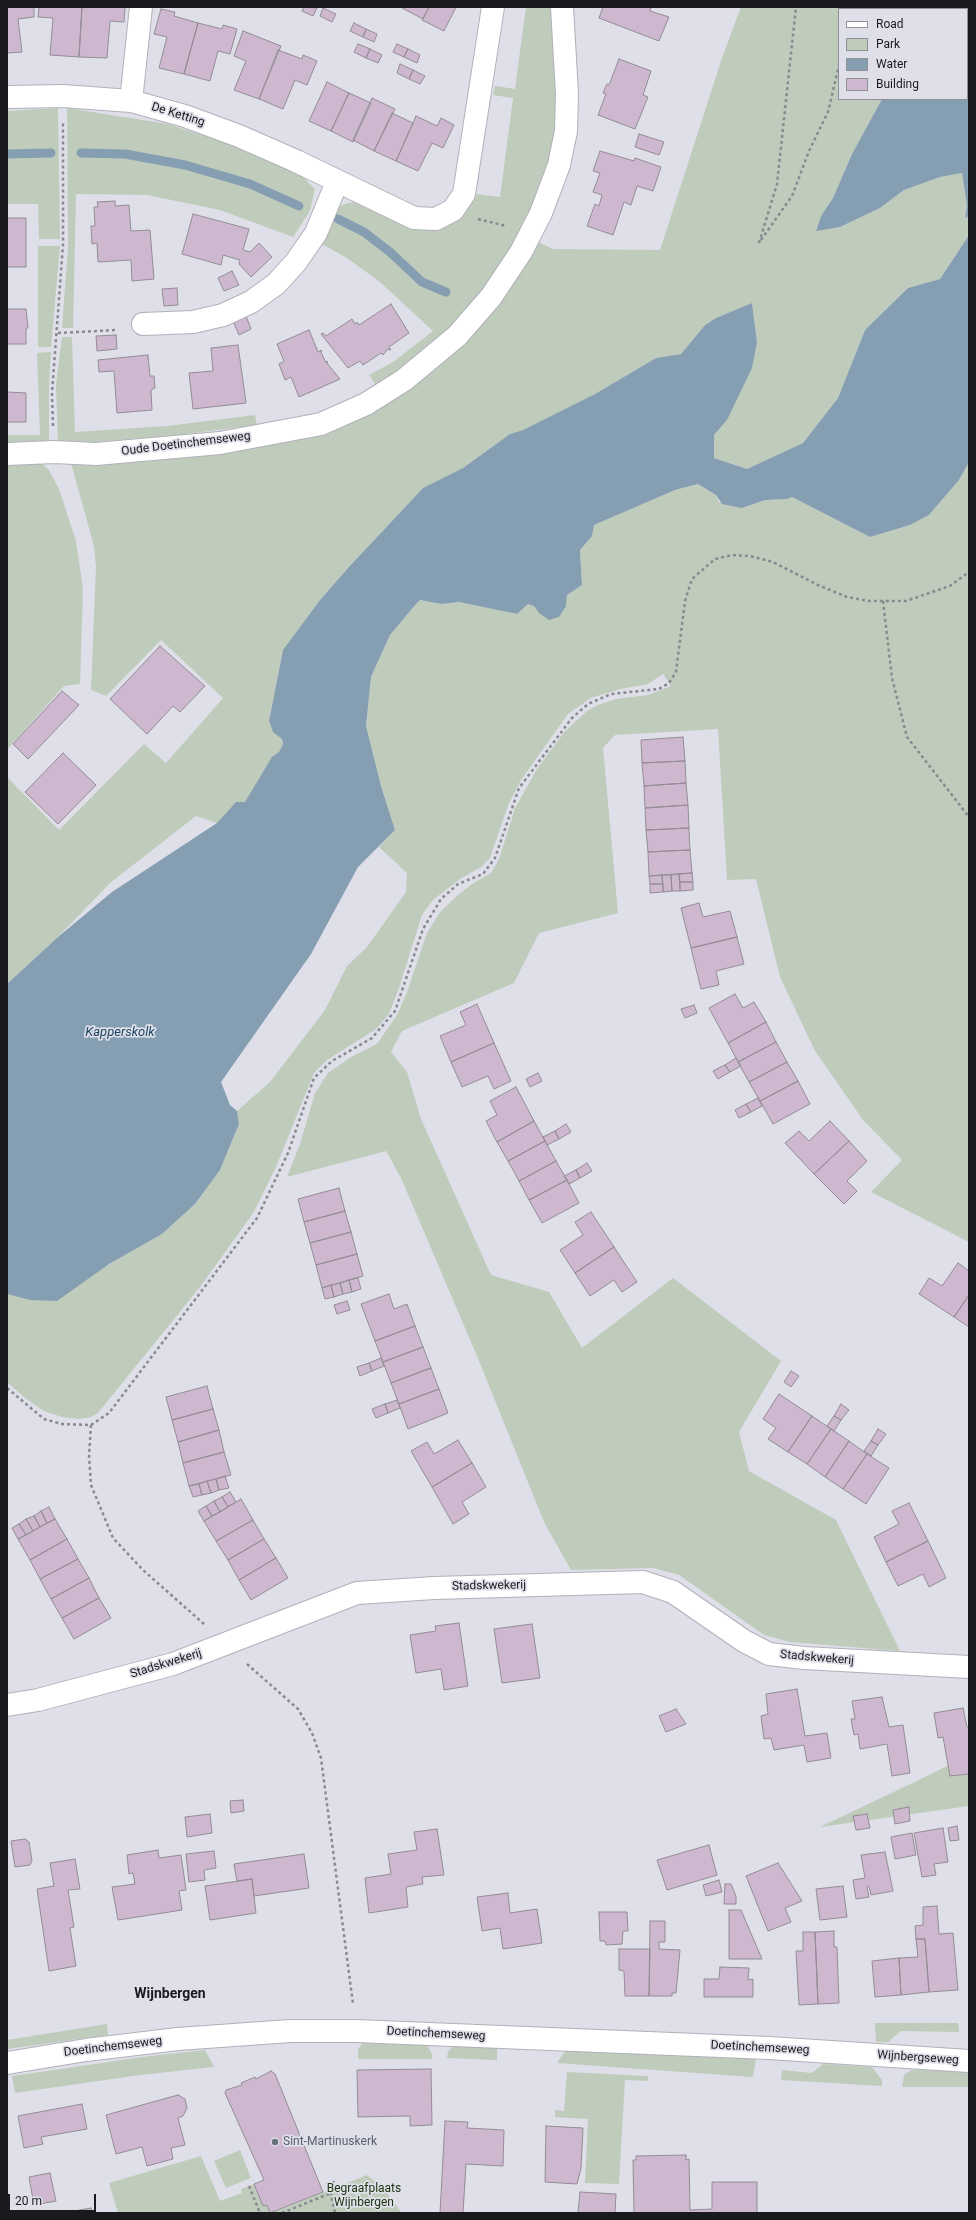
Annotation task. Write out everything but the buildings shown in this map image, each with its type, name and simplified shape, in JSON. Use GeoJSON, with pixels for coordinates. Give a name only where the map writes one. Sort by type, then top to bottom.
{"type":"FeatureCollection","features":[{"type":"Feature","properties":{"kind":"street"},"geometry":{"type":"LineString","coordinates":[[131,101],[140,7]]}},
{"type":"Feature","properties":{"kind":"street","name":"De Ketting"},"geometry":{"type":"LineString","coordinates":[[7,97],[63,96],[131,101],[185,116],[239,136],[296,161],[414,218],[436,219],[452,210],[464,194],[493,7]]}},
{"type":"Feature","properties":{"kind":"street","name":"Oude Doetinchemseweg"},"geometry":{"type":"LineString","coordinates":[[7,454],[54,452],[96,454],[220,443],[321,424],[366,404],[404,380],[457,336],[491,297],[521,252],[533,228],[559,165],[566,130],[567,94],[562,7]]}},
{"type":"Feature","properties":{"kind":"street"},"geometry":{"type":"LineString","coordinates":[[143,324],[193,322],[223,316],[251,302],[276,284],[296,262],[316,233],[337,182]]}},
{"type":"Feature","properties":{"kind":"street","name":"Stadskwekerij"},"geometry":{"type":"LineString","coordinates":[[7,1706],[38,1700],[173,1664],[357,1593],[434,1588],[643,1582],[674,1592],[744,1641],[768,1654],[804,1658],[969,1668]]}},
{"type":"Feature","properties":{"kind":"street","name":"Doetinchemseweg"},"geometry":{"type":"LineString","coordinates":[[7,2063],[86,2050],[178,2039],[290,2031],[356,2031],[769,2048],[867,2054]]}},
{"type":"Feature","properties":{"kind":"street","name":"Wijnbergseweg"},"geometry":{"type":"LineString","coordinates":[[867,2054],[969,2061]]}},
{"type":"Feature","properties":{"kind":"path"},"geometry":{"type":"LineString","coordinates":[[796,7],[777,184],[759,243],[792,196],[809,151],[828,112],[838,69]]}},
{"type":"Feature","properties":{"kind":"path"},"geometry":{"type":"LineString","coordinates":[[54,452],[52,393],[58,333],[63,245],[63,96]]}},
{"type":"Feature","properties":{"kind":"path"},"geometry":{"type":"LineString","coordinates":[[452,210],[511,228],[533,228]]}},
{"type":"Feature","properties":{"kind":"path"},"geometry":{"type":"LineString","coordinates":[[58,333],[133,329],[143,324]]}},
{"type":"Feature","properties":{"kind":"path"},"geometry":{"type":"LineString","coordinates":[[7,1388],[44,1419],[62,1424],[91,1425],[109,1413],[257,1218],[288,1153],[314,1078],[332,1061],[372,1038],[395,1011],[424,929],[441,899],[458,884],[483,874],[495,858],[520,788],[572,718],[588,704],[611,694],[659,689],[669,683],[676,672],[685,601],[692,579],[715,559],[732,555],[750,556],[773,562],[818,585],[847,597],[869,601],[906,601],[950,586],[969,572]]}},
{"type":"Feature","properties":{"kind":"path"},"geometry":{"type":"LineString","coordinates":[[883,601],[892,678],[907,737],[969,818]]}},
{"type":"Feature","properties":{"kind":"path"},"geometry":{"type":"LineString","coordinates":[[91,1425],[89,1456],[91,1485],[113,1538],[143,1570],[228,1644],[258,1676],[298,1709],[312,1733],[319,1751],[356,2031]]}},
{"type":"Feature","properties":{"kind":"path"},"geometry":{"type":"LineString","coordinates":[[334,2181],[330,2189],[335,2213]]}},
{"type":"Feature","properties":{"kind":"path"},"geometry":{"type":"LineString","coordinates":[[249,2186],[260,2213]]}},
{"type":"Feature","properties":{"kind":"path"},"geometry":{"type":"LineString","coordinates":[[282,2213],[331,2193]]}},
{"type":"Feature","properties":{"kind":"green space"},"geometry":{"type":"Polygon","coordinates":[[[526,7],[554,7],[561,92],[550,162],[536,206],[506,264],[437,344],[378,388],[369,375],[393,362],[433,331],[380,282],[347,258],[320,243],[335,211],[340,206],[348,203],[357,202],[450,224],[466,212],[477,194],[500,197],[513,98],[493,95],[495,86],[515,89],[526,7]]]}},
{"type":"Feature","properties":{"kind":"green space"},"geometry":{"type":"Polygon","coordinates":[[[741,7],[876,7],[838,8],[838,100],[881,100],[852,154],[833,198],[821,216],[816,230],[840,227],[880,208],[904,190],[940,177],[962,173],[967,206],[965,217],[969,216],[969,235],[940,279],[908,288],[865,330],[838,398],[803,443],[747,469],[714,458],[714,435],[727,420],[757,342],[752,303],[716,318],[705,325],[681,354],[656,358],[595,394],[523,430],[510,434],[463,468],[423,488],[320,600],[283,650],[269,721],[273,732],[282,739],[283,744],[279,752],[272,758],[245,803],[236,802],[217,823],[196,816],[110,883],[58,937],[7,984],[7,777],[59,830],[144,744],[166,763],[223,698],[161,640],[106,696],[91,690],[96,567],[94,546],[71,463],[205,447],[405,388],[538,242],[553,249],[660,250],[722,58],[741,7]]]}},
{"type":"Feature","properties":{"kind":"green space"},"geometry":{"type":"Polygon","coordinates":[[[58,108],[60,239],[39,239],[38,204],[7,204],[7,111],[58,108]]]}},
{"type":"Feature","properties":{"kind":"green space"},"geometry":{"type":"Polygon","coordinates":[[[67,108],[168,124],[248,150],[299,173],[315,189],[310,211],[293,237],[220,210],[147,195],[76,194],[73,328],[62,328],[68,247],[67,108]]]}},
{"type":"Feature","properties":{"kind":"green space"},"geometry":{"type":"Polygon","coordinates":[[[38,246],[60,246],[51,347],[38,347],[38,246]]]}},
{"type":"Feature","properties":{"kind":"green space"},"geometry":{"type":"Polygon","coordinates":[[[62,337],[72,337],[75,432],[167,426],[255,415],[257,425],[178,435],[58,445],[56,384],[62,337]]]}},
{"type":"Feature","properties":{"kind":"green space"},"geometry":{"type":"Polygon","coordinates":[[[51,352],[49,385],[49,440],[46,445],[7,447],[7,435],[40,435],[37,353],[51,352]]]}},
{"type":"Feature","properties":{"kind":"green space"},"geometry":{"type":"Polygon","coordinates":[[[7,461],[42,463],[49,470],[59,489],[76,541],[83,589],[80,684],[64,686],[7,750],[7,461]]]}},
{"type":"Feature","properties":{"kind":"green space"},"geometry":{"type":"Polygon","coordinates":[[[969,462],[969,1242],[871,1192],[902,1160],[863,1120],[815,1051],[780,977],[756,879],[727,880],[718,729],[615,735],[603,748],[618,913],[539,933],[514,983],[402,1031],[391,1052],[407,1072],[421,1119],[491,1275],[549,1292],[582,1348],[673,1278],[781,1361],[739,1432],[749,1471],[836,1520],[900,1651],[790,1642],[764,1635],[679,1575],[653,1568],[571,1570],[544,1522],[477,1356],[401,1178],[386,1151],[287,1177],[300,1144],[315,1093],[328,1073],[351,1057],[377,1044],[397,1015],[407,992],[427,933],[440,912],[458,895],[472,884],[491,873],[499,859],[515,808],[537,769],[565,731],[587,711],[598,705],[616,699],[648,695],[671,686],[663,674],[648,684],[620,689],[591,698],[568,714],[521,780],[509,803],[490,858],[481,867],[460,879],[433,900],[422,915],[399,988],[389,1014],[376,1029],[327,1060],[314,1073],[276,1167],[254,1212],[200,1287],[98,1413],[91,1417],[78,1419],[62,1417],[44,1411],[25,1398],[7,1382],[7,1294],[30,1300],[109,1264],[162,1234],[195,1204],[220,1170],[239,1124],[237,1111],[270,1082],[325,1010],[347,966],[367,947],[406,892],[407,873],[379,847],[395,830],[381,786],[366,726],[371,677],[390,635],[420,600],[442,604],[459,602],[517,614],[527,604],[534,605],[539,613],[566,606],[567,595],[582,585],[580,550],[592,536],[594,525],[675,490],[698,484],[716,495],[719,502],[742,508],[765,500],[787,499],[792,497],[870,537],[910,525],[929,515],[959,480],[969,462]]]}},
{"type":"Feature","properties":{"kind":"green space"},"geometry":{"type":"Polygon","coordinates":[[[969,1755],[969,1806],[820,1827],[925,1777],[969,1755]]]}},
{"type":"Feature","properties":{"kind":"green space"},"geometry":{"type":"Polygon","coordinates":[[[875,2023],[958,2023],[959,2032],[901,2031],[888,2042],[876,2042],[875,2023]]]}},
{"type":"Feature","properties":{"kind":"green space"},"geometry":{"type":"Polygon","coordinates":[[[107,2024],[108,2035],[7,2049],[7,2040],[107,2024]]]}},
{"type":"Feature","properties":{"kind":"green space"},"geometry":{"type":"Polygon","coordinates":[[[362,2043],[427,2045],[432,2054],[432,2059],[358,2059],[358,2050],[362,2043]]]}},
{"type":"Feature","properties":{"kind":"green space"},"geometry":{"type":"Polygon","coordinates":[[[453,2046],[497,2048],[497,2060],[447,2058],[448,2052],[453,2046]]]}},
{"type":"Feature","properties":{"kind":"green space"},"geometry":{"type":"Polygon","coordinates":[[[205,2050],[214,2067],[140,2075],[15,2093],[12,2076],[150,2056],[205,2050]]]}},
{"type":"Feature","properties":{"kind":"green space"},"geometry":{"type":"Polygon","coordinates":[[[565,2051],[756,2058],[753,2077],[557,2063],[565,2051]]]}},
{"type":"Feature","properties":{"kind":"green space"},"geometry":{"type":"Polygon","coordinates":[[[823,2064],[872,2067],[882,2080],[882,2086],[781,2080],[782,2070],[812,2073],[823,2064]]]}},
{"type":"Feature","properties":{"kind":"green space"},"geometry":{"type":"Polygon","coordinates":[[[912,2070],[969,2071],[969,2087],[902,2087],[904,2075],[912,2070]]]}},
{"type":"Feature","properties":{"kind":"green space"},"geometry":{"type":"Polygon","coordinates":[[[567,2072],[648,2076],[648,2081],[625,2080],[619,2184],[585,2183],[588,2119],[555,2117],[555,2110],[564,2111],[567,2072]]]}},
{"type":"Feature","properties":{"kind":"green space"},"geometry":{"type":"Polygon","coordinates":[[[240,2150],[251,2178],[226,2188],[214,2161],[240,2150]]]}},
{"type":"Feature","properties":{"kind":"green space"},"geometry":{"type":"Polygon","coordinates":[[[201,2156],[220,2201],[242,2193],[241,2189],[254,2184],[263,2206],[267,2205],[270,2213],[118,2213],[109,2183],[201,2156]]]}},
{"type":"Feature","properties":{"kind":"green space","name":"Begraafplaats Wijnbergen"},"geometry":{"type":"Polygon","coordinates":[[[367,2175],[383,2188],[402,2213],[272,2213],[367,2175]]]}},
{"type":"Feature","properties":{"kind":"water"},"geometry":{"type":"Polygon","coordinates":[[[969,7],[969,216],[965,218],[967,206],[962,173],[940,177],[904,190],[880,208],[840,227],[816,231],[821,216],[833,198],[852,154],[881,100],[968,100],[968,8],[876,8],[969,7]]]}},
{"type":"Feature","properties":{"kind":"water","name":"Kapperskolk"},"geometry":{"type":"Polygon","coordinates":[[[969,235],[969,462],[959,480],[929,515],[910,525],[870,537],[792,497],[787,499],[765,500],[742,508],[722,504],[716,495],[698,484],[675,490],[594,525],[592,536],[580,550],[582,585],[567,595],[566,606],[559,617],[549,620],[539,613],[534,606],[528,604],[517,614],[459,602],[442,604],[420,600],[416,604],[390,635],[371,677],[366,726],[381,786],[395,830],[358,867],[311,954],[221,1082],[230,1105],[237,1111],[239,1124],[220,1170],[195,1204],[162,1234],[109,1264],[57,1301],[30,1300],[7,1294],[7,984],[58,937],[112,892],[217,823],[236,802],[245,802],[272,757],[279,752],[283,744],[282,739],[273,732],[269,721],[283,650],[320,600],[348,568],[423,488],[463,468],[510,434],[523,430],[595,394],[656,358],[681,354],[705,325],[716,318],[752,303],[757,342],[752,368],[727,420],[714,435],[714,458],[747,469],[803,443],[838,398],[865,330],[908,288],[940,279],[969,235]]]}},
{"type":"Feature","properties":{"kind":"waterway"},"geometry":{"type":"LineString","coordinates":[[7,154],[51,153]]}},
{"type":"Feature","properties":{"kind":"waterway"},"geometry":{"type":"LineString","coordinates":[[81,153],[125,154],[185,165],[250,184],[299,206]]}},
{"type":"Feature","properties":{"kind":"waterway"},"geometry":{"type":"LineString","coordinates":[[338,219],[364,232],[390,252],[422,282],[446,292]]}},
{"type":"Feature","properties":{"kind":"place","name":"Sint-Martinuskerk"},"geometry":{"type":"Point","coordinates":[275,2142]}},
{"type":"Feature","properties":{"kind":"district","name":"Wijnbergen"},"geometry":{"type":"Point","coordinates":[170,1994]}}]}
